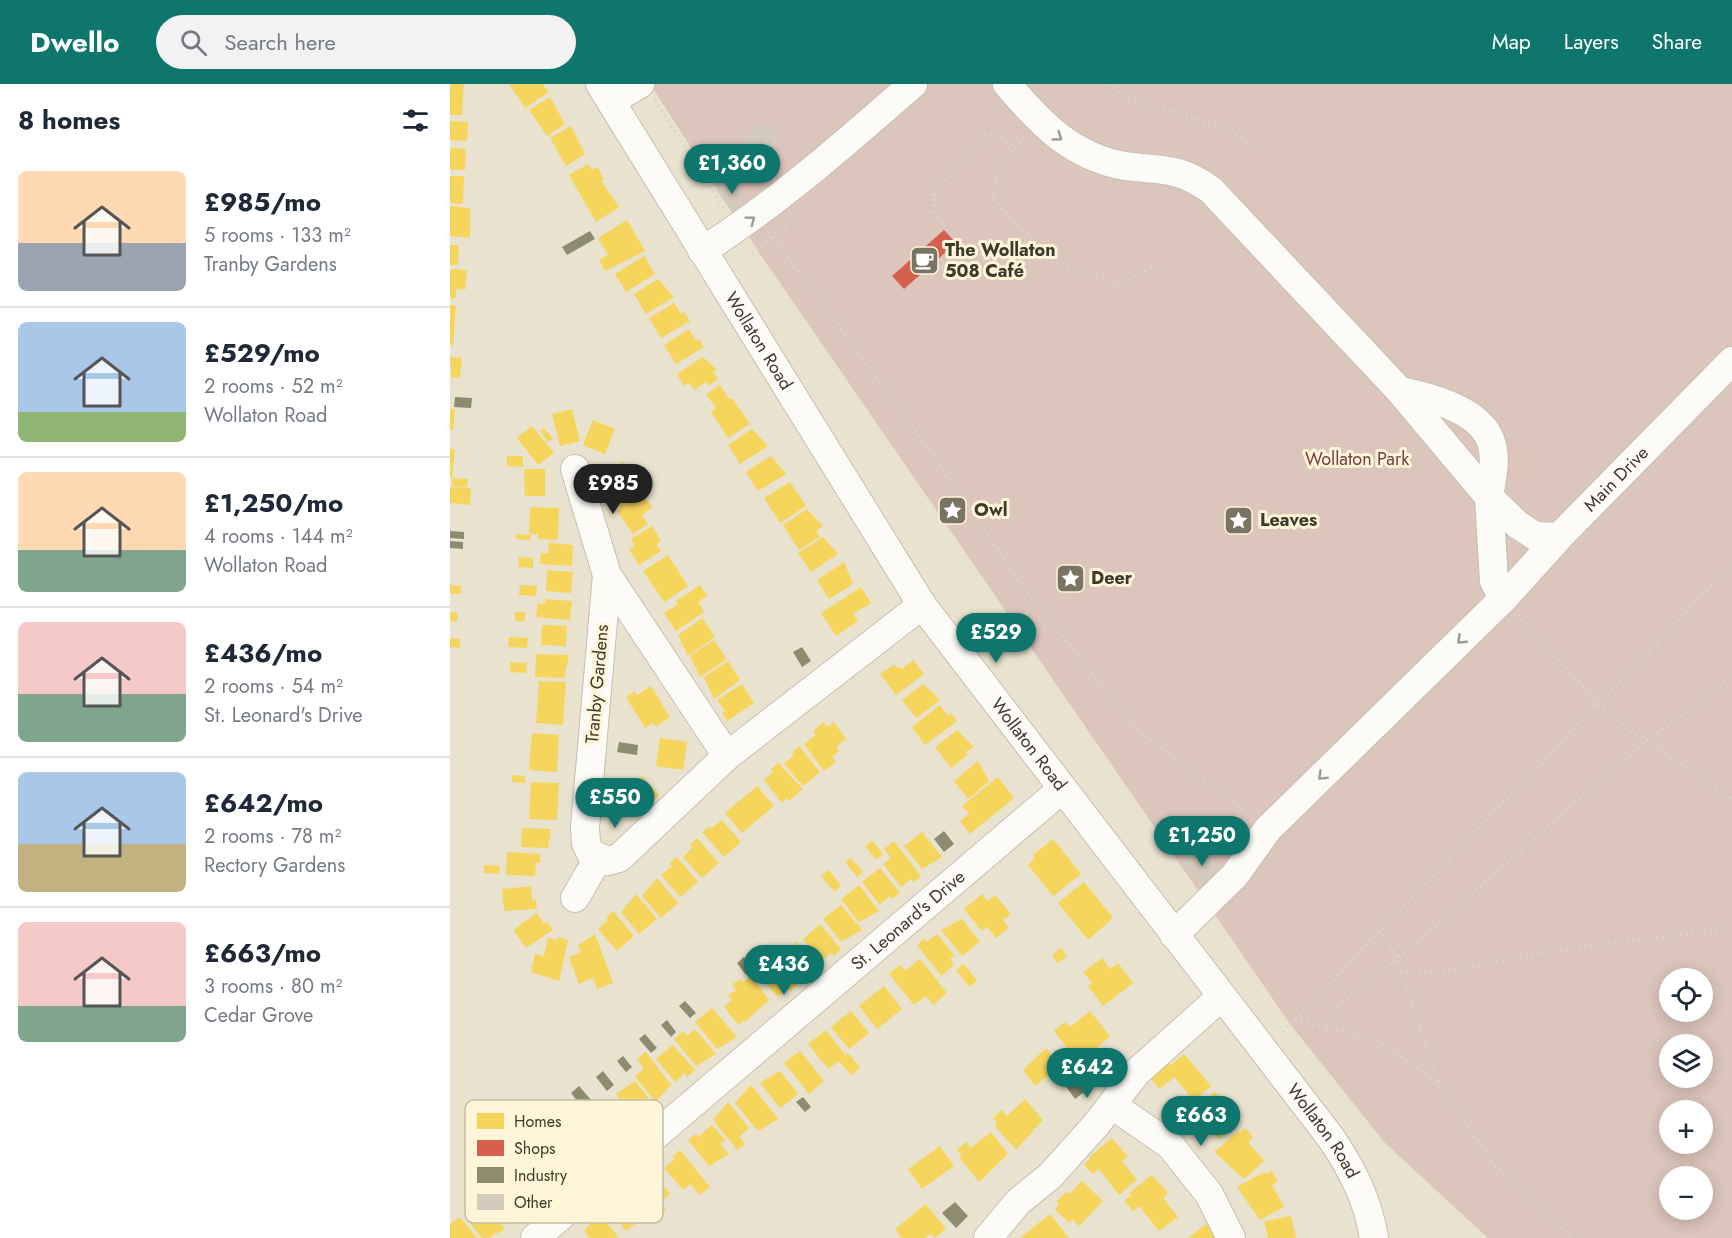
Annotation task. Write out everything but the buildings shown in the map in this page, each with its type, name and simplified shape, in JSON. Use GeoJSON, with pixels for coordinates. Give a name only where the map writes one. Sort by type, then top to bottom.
{"type":"FeatureCollection","features":[{"type":"Feature","properties":{"kind":"street"},"geometry":{"type":"LineString","coordinates":[[702,251],[806,178],[913,84]]}},
{"type":"Feature","properties":{"kind":"street"},"geometry":{"type":"LineString","coordinates":[[605,93],[646,89]]}},
{"type":"Feature","properties":{"kind":"street"},"geometry":{"type":"LineString","coordinates":[[1012,90],[1038,122],[1058,139],[1092,157],[1124,166],[1166,168],[1195,179],[1211,190],[1400,391],[1489,497],[1518,525],[1535,536],[1559,537]]}},
{"type":"Feature","properties":{"kind":"street","name":"Wollaton Road"},"geometry":{"type":"LineString","coordinates":[[605,93],[922,605],[1347,1162],[1371,1215],[1374,1238]]}},
{"type":"Feature","properties":{"kind":"street","name":"Main Drive"},"geometry":{"type":"LineString","coordinates":[[1174,934],[1234,875],[1268,829],[1503,599],[1559,537],[1732,361]]}},
{"type":"Feature","properties":{"kind":"street"},"geometry":{"type":"LineString","coordinates":[[1400,391],[1424,396],[1465,412],[1489,436],[1495,466],[1489,497],[1494,581],[1503,599]]}},
{"type":"Feature","properties":{"kind":"street","name":"Tranby Gardens"},"geometry":{"type":"LineString","coordinates":[[575,469],[606,575],[728,756]]}},
{"type":"Feature","properties":{"kind":"street","name":"Tranby Gardens"},"geometry":{"type":"LineString","coordinates":[[599,857],[591,854],[586,843],[585,827],[606,575]]}},
{"type":"Feature","properties":{"kind":"street"},"geometry":{"type":"LineString","coordinates":[[575,898],[599,857],[608,861],[619,858],[728,756],[922,605]]}},
{"type":"Feature","properties":{"kind":"street","name":"St. Leonard's Drive"},"geometry":{"type":"LineString","coordinates":[[663,1129],[1062,789]]}},
{"type":"Feature","properties":{"kind":"street"},"geometry":{"type":"LineString","coordinates":[[988,1238],[1018,1202],[1050,1176],[1112,1105],[1137,1072],[1222,996]]}},
{"type":"Feature","properties":{"kind":"street"},"geometry":{"type":"LineString","coordinates":[[1112,1105],[1170,1145],[1209,1194],[1231,1238]]}},
{"type":"Feature","properties":{"kind":"street","name":"St. Leonard's Drive"},"geometry":{"type":"LineString","coordinates":[[535,1238],[553,1223]]}},
{"type":"Feature","properties":{"kind":"path"},"geometry":{"type":"LineString","coordinates":[[1109,84],[1125,96],[1232,131],[1252,148]]}},
{"type":"Feature","properties":{"kind":"path"},"geometry":{"type":"LineString","coordinates":[[646,89],[736,229]]}},
{"type":"Feature","properties":{"kind":"path"},"geometry":{"type":"LineString","coordinates":[[1038,122],[999,167],[993,198],[1048,259],[1121,285],[1157,264]]}},
{"type":"Feature","properties":{"kind":"path"},"geometry":{"type":"LineString","coordinates":[[945,227],[934,212],[934,191],[986,136],[993,133],[1015,147]]}},
{"type":"Feature","properties":{"kind":"path"},"geometry":{"type":"LineString","coordinates":[[773,237],[941,466],[1019,581],[1135,728],[1268,829]]}},
{"type":"Feature","properties":{"kind":"path"},"geometry":{"type":"LineString","coordinates":[[936,265],[964,267],[994,255],[1002,248],[1017,247],[1028,237]]}},
{"type":"Feature","properties":{"kind":"path"},"geometry":{"type":"LineString","coordinates":[[958,248],[975,255],[994,255]]}},
{"type":"Feature","properties":{"kind":"path"},"geometry":{"type":"LineString","coordinates":[[753,254],[758,250]]}},
{"type":"Feature","properties":{"kind":"path"},"geometry":{"type":"LineString","coordinates":[[1283,1032],[1732,564]]}},
{"type":"Feature","properties":{"kind":"path"},"geometry":{"type":"LineString","coordinates":[[1503,599],[1599,704],[1646,741],[1732,798]]}},
{"type":"Feature","properties":{"kind":"path"},"geometry":{"type":"LineString","coordinates":[[1326,1027],[1337,1007],[1397,959],[1646,741],[1701,702],[1732,676]]}},
{"type":"Feature","properties":{"kind":"path"},"geometry":{"type":"LineString","coordinates":[[1401,972],[1429,974],[1451,972],[1528,955],[1732,927]]}},
{"type":"Feature","properties":{"kind":"path"},"geometry":{"type":"LineString","coordinates":[[1382,929],[1397,959],[1440,1086],[1496,1166],[1572,1238]]}},
{"type":"Feature","properties":{"kind":"path"},"geometry":{"type":"LineString","coordinates":[[1295,1019],[1370,1038],[1397,1053],[1440,1086]]}},
{"type":"Feature","properties":{"kind":"green space","name":"Wollaton Park"},"geometry":{"type":"Polygon","coordinates":[[[650,84],[1732,84],[1732,1238],[1488,1238],[1385,1143],[1290,1024],[758,251],[650,84]]]}},
{"type":"Feature","properties":{"kind":"place","name":"The Wollaton 508 Café"},"geometry":{"type":"Point","coordinates":[924,260]}},
{"type":"Feature","properties":{"kind":"place","name":"Owl"},"geometry":{"type":"Point","coordinates":[953,510]}},
{"type":"Feature","properties":{"kind":"place","name":"Leaves"},"geometry":{"type":"Point","coordinates":[1239,520]}},
{"type":"Feature","properties":{"kind":"place","name":"Deer"},"geometry":{"type":"Point","coordinates":[1070,578]}}]}
